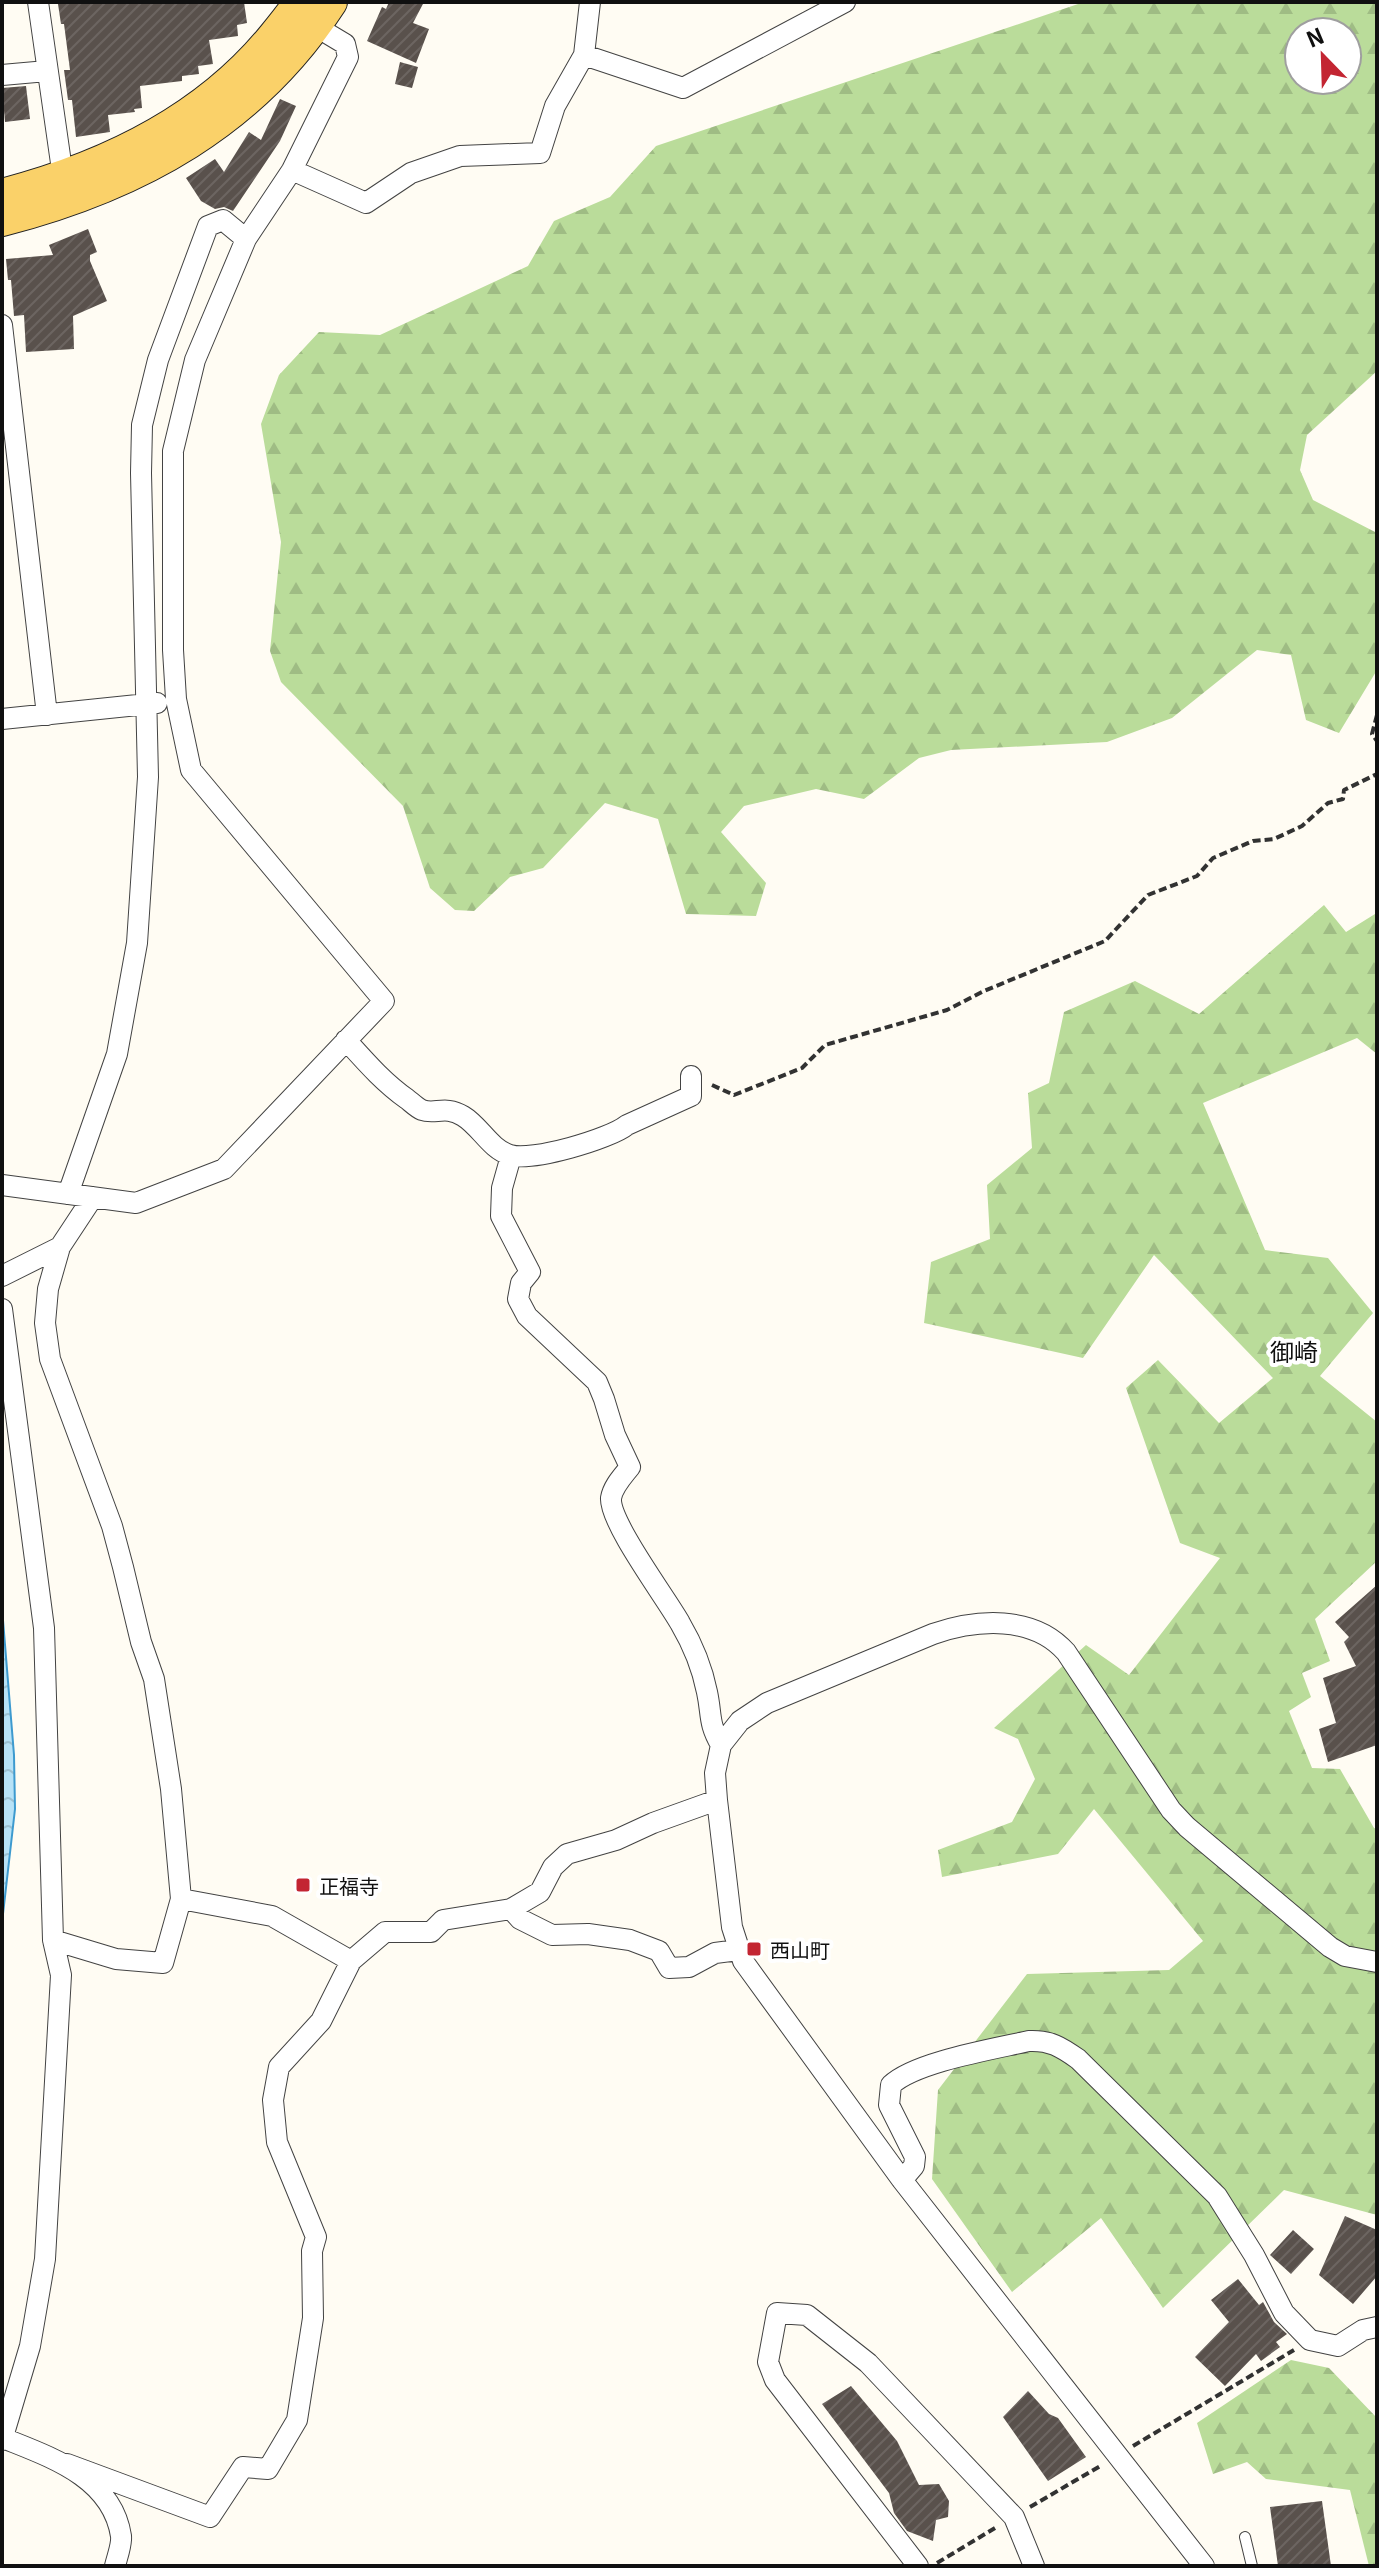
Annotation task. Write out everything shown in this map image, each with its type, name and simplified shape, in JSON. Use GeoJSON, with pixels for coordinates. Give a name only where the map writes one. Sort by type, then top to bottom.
{"type":"FeatureCollection","features":[{"type":"Feature","properties":{"kind":"main road"},"geometry":{"type":"LineString","coordinates":[[2,195],[63,177],[131,148],[180,122],[315,10]]}},
{"type":"Feature","properties":{"kind":"main road"},"geometry":{"type":"LineString","coordinates":[[2,220],[68,202],[107,187],[188,143],[253,95],[315,10]]}},
{"type":"Feature","properties":{"kind":"street"},"geometry":{"type":"LineString","coordinates":[[38,2],[63,177]]}},
{"type":"Feature","properties":{"kind":"street"},"geometry":{"type":"LineString","coordinates":[[292,170],[366,203],[411,173],[460,156],[540,153],[555,106],[584,55],[590,2]]}},
{"type":"Feature","properties":{"kind":"street"},"geometry":{"type":"LineString","coordinates":[[584,55],[683,88],[845,2]]}},
{"type":"Feature","properties":{"kind":"street"},"geometry":{"type":"LineString","coordinates":[[2,1185],[136,1203],[224,1169],[384,1001],[191,770],[176,699],[173,650],[173,451],[195,360],[246,239],[292,170],[348,57],[345,44],[315,10]]}},
{"type":"Feature","properties":{"kind":"street"},"geometry":{"type":"LineString","coordinates":[[2,75],[47,71]]}},
{"type":"Feature","properties":{"kind":"street"},"geometry":{"type":"LineString","coordinates":[[68,1194],[117,1054],[137,943],[148,777],[142,425],[158,360],[208,226],[223,220],[246,239]]}},
{"type":"Feature","properties":{"kind":"street"},"geometry":{"type":"LineString","coordinates":[[2,325],[47,715]]}},
{"type":"Feature","properties":{"kind":"street"},"geometry":{"type":"LineString","coordinates":[[2,719],[147,705],[176,699]]}},
{"type":"Feature","properties":{"kind":"street"},"geometry":{"type":"LineString","coordinates":[[346,1040],[384,1083],[423,1110],[445,1109],[464,1117],[486,1139],[511,1156],[553,1151],[618,1132],[691,1096],[691,1076]]}},
{"type":"Feature","properties":{"kind":"street"},"geometry":{"type":"LineString","coordinates":[[511,1156],[502,1188],[501,1216],[530,1272],[521,1283],[518,1299],[527,1316],[597,1382],[615,1435],[630,1467],[618,1482],[611,1500],[619,1524],[698,1657],[712,1729],[721,1745]]}},
{"type":"Feature","properties":{"kind":"street"},"geometry":{"type":"LineString","coordinates":[[53,1940],[116,1959],[163,1963],[181,1899],[171,1789],[154,1679],[141,1642],[112,1526],[50,1359],[45,1323],[48,1289],[60,1247],[93,1197]]}},
{"type":"Feature","properties":{"kind":"street"},"geometry":{"type":"LineString","coordinates":[[2,1276],[60,1247]]}},
{"type":"Feature","properties":{"kind":"street"},"geometry":{"type":"LineString","coordinates":[[2,1309],[44,1628],[53,1940],[61,1975],[48,2233],[30,2346],[2,2439],[210,2517],[243,2467],[268,2469],[297,2420],[313,2318],[312,2251],[316,2237],[277,2142],[273,2100],[279,2067],[321,2021],[351,1961],[385,1932],[431,1932],[443,1920],[511,1909],[540,1892],[553,1867],[567,1854],[616,1840],[717,1800]]}},
{"type":"Feature","properties":{"kind":"street"},"geometry":{"type":"LineString","coordinates":[[1204,2566],[902,2180],[751,1975],[738,1950],[732,1927],[715,1773],[721,1745],[740,1721],[767,1703],[933,1634],[959,1625],[981,1623],[1032,1629],[1048,1635],[1066,1652],[1171,1810],[1187,1827],[1330,1947],[1345,1956],[1377,1962]]}},
{"type":"Feature","properties":{"kind":"street"},"geometry":{"type":"LineString","coordinates":[[181,1899],[272,1916],[351,1961]]}},
{"type":"Feature","properties":{"kind":"street"},"geometry":{"type":"LineString","coordinates":[[511,1909],[520,1919],[552,1935],[588,1934],[630,1940],[659,1951],[669,1968],[689,1967],[715,1953],[738,1950]]}},
{"type":"Feature","properties":{"kind":"street"},"geometry":{"type":"LineString","coordinates":[[902,2180],[914,2166],[915,2157],[889,2105],[891,2085],[899,2077],[919,2068],[1029,2041],[1058,2044],[1078,2059],[1217,2196],[1254,2255],[1284,2313],[1310,2340],[1338,2346],[1363,2330],[1377,2327]]}},
{"type":"Feature","properties":{"kind":"street"},"geometry":{"type":"LineString","coordinates":[[918,2566],[775,2380],[768,2362],[777,2313],[807,2315],[868,2363],[1014,2517],[1034,2566]]}},
{"type":"Feature","properties":{"kind":"street"},"geometry":{"type":"LineString","coordinates":[[67,2464],[99,2490],[114,2513],[121,2538],[115,2566]]}},
{"type":"Feature","properties":{"kind":"lane"},"geometry":{"type":"LineString","coordinates":[[1245,2537],[1252,2566]]}},
{"type":"Feature","properties":{"kind":"path"},"geometry":{"type":"LineString","coordinates":[[1377,715],[1372,734],[1377,741]]}},
{"type":"Feature","properties":{"kind":"path"},"geometry":{"type":"LineString","coordinates":[[691,1076],[734,1095],[802,1068],[825,1045],[947,1010],[984,991],[1059,962],[1105,941],[1148,895],[1197,876],[1213,858],[1253,841],[1274,839],[1302,826],[1328,803],[1343,799],[1344,790],[1377,774]]}},
{"type":"Feature","properties":{"kind":"path"},"geometry":{"type":"LineString","coordinates":[[932,2566],[1310,2340]]}},
{"type":"Feature","properties":{"kind":"green space"},"geometry":{"type":"Polygon","coordinates":[[[1084,2],[1377,2],[1377,371],[1307,435],[1300,470],[1313,500],[1377,533],[1377,670],[1339,733],[1306,720],[1291,655],[1257,650],[1172,718],[1107,742],[951,750],[919,758],[864,799],[816,789],[744,806],[721,832],[766,883],[756,916],[686,914],[658,819],[605,803],[543,868],[510,877],[474,911],[455,910],[430,888],[403,806],[281,682],[270,651],[281,542],[261,424],[279,375],[319,332],[380,335],[528,266],[554,221],[610,197],[656,146],[1084,2]]]}},
{"type":"Feature","properties":{"kind":"green space"},"geometry":{"type":"Polygon","coordinates":[[[1324,905],[1346,932],[1375,914],[1377,916],[1377,1054],[1357,1038],[1203,1103],[1265,1250],[1328,1258],[1373,1313],[1320,1376],[1377,1422],[1377,1561],[1315,1619],[1330,1661],[1302,1673],[1311,1697],[1289,1711],[1312,1768],[1340,1769],[1377,1829],[1377,2215],[1284,2190],[1163,2308],[1101,2218],[1012,2292],[932,2179],[938,2090],[1027,1974],[1169,1970],[1203,1941],[1094,1809],[1058,1854],[942,1877],[938,1850],[1012,1822],[1035,1779],[1018,1739],[994,1728],[1086,1645],[1129,1675],[1220,1558],[1180,1543],[1126,1388],[1158,1360],[1219,1423],[1273,1378],[1154,1255],[1083,1358],[924,1323],[931,1262],[990,1239],[987,1185],[1032,1148],[1028,1093],[1049,1083],[1064,1012],[1135,981],[1199,1014],[1324,905]]]}},
{"type":"Feature","properties":{"kind":"green space"},"geometry":{"type":"Polygon","coordinates":[[[1291,2360],[1329,2368],[1377,2418],[1377,2566],[1369,2566],[1350,2490],[1266,2479],[1247,2462],[1213,2474],[1197,2423],[1291,2360]]]}},
{"type":"Feature","properties":{"kind":"water"},"geometry":{"type":"Polygon","coordinates":[[[2,1608],[14,1755],[15,1809],[3,1914],[2,1608]]]}},
{"type":"Feature","properties":{"kind":"building"},"geometry":{"type":"Polygon","coordinates":[[[244,2],[247,23],[237,25],[238,36],[209,40],[213,64],[198,66],[199,74],[182,76],[182,81],[140,86],[142,108],[134,109],[135,112],[108,115],[110,132],[76,137],[72,100],[68,100],[64,70],[70,70],[64,24],[61,24],[58,4],[244,2]]]}},
{"type":"Feature","properties":{"kind":"building"},"geometry":{"type":"Polygon","coordinates":[[[389,2],[424,2],[413,23],[429,29],[416,63],[367,41],[382,7],[386,9],[389,2]]]}},
{"type":"Feature","properties":{"kind":"building"},"geometry":{"type":"Polygon","coordinates":[[[400,62],[418,67],[412,88],[395,84],[400,62]]]}},
{"type":"Feature","properties":{"kind":"building"},"geometry":{"type":"Polygon","coordinates":[[[26,86],[30,119],[5,122],[2,88],[26,86]]]}},
{"type":"Feature","properties":{"kind":"building"},"geometry":{"type":"Polygon","coordinates":[[[280,99],[296,106],[280,141],[233,211],[224,207],[215,209],[201,201],[186,178],[215,159],[224,172],[249,132],[261,140],[280,99]]]}},
{"type":"Feature","properties":{"kind":"building"},"geometry":{"type":"Polygon","coordinates":[[[88,229],[97,252],[90,255],[90,261],[107,301],[73,316],[74,349],[26,352],[24,315],[14,316],[6,259],[53,255],[49,245],[88,229]]]}},
{"type":"Feature","properties":{"kind":"building"},"geometry":{"type":"Polygon","coordinates":[[[1377,1585],[1377,1745],[1328,1762],[1319,1729],[1336,1723],[1323,1678],[1356,1666],[1344,1642],[1349,1637],[1335,1622],[1377,1585]]]}},
{"type":"Feature","properties":{"kind":"building"},"geometry":{"type":"Polygon","coordinates":[[[1345,2216],[1377,2230],[1377,2276],[1353,2304],[1319,2275],[1345,2216]]]}},
{"type":"Feature","properties":{"kind":"building"},"geometry":{"type":"Polygon","coordinates":[[[1293,2230],[1314,2249],[1291,2274],[1270,2255],[1293,2230]]]}},
{"type":"Feature","properties":{"kind":"building"},"geometry":{"type":"Polygon","coordinates":[[[1238,2279],[1259,2305],[1263,2302],[1274,2322],[1287,2334],[1276,2342],[1280,2347],[1261,2361],[1256,2354],[1225,2386],[1195,2357],[1229,2322],[1211,2300],[1238,2279]]]}},
{"type":"Feature","properties":{"kind":"building"},"geometry":{"type":"Polygon","coordinates":[[[851,2386],[897,2441],[919,2485],[939,2484],[949,2501],[948,2517],[936,2520],[933,2541],[907,2531],[894,2513],[889,2493],[822,2404],[851,2386]]]}},
{"type":"Feature","properties":{"kind":"building"},"geometry":{"type":"Polygon","coordinates":[[[1028,2391],[1049,2414],[1058,2418],[1086,2457],[1048,2481],[1003,2417],[1028,2391]]]}},
{"type":"Feature","properties":{"kind":"building"},"geometry":{"type":"Polygon","coordinates":[[[1322,2501],[1331,2566],[1278,2566],[1270,2507],[1322,2501]]]}},
{"type":"Feature","properties":{"kind":"place","name":"正福寺"},"geometry":{"type":"Point","coordinates":[303,1885]}},
{"type":"Feature","properties":{"kind":"place","name":"西山町"},"geometry":{"type":"Point","coordinates":[754,1949]}},
{"type":"Feature","properties":{"kind":"district","name":"御崎"},"geometry":{"type":"Point","coordinates":[1294,1350]}}]}
